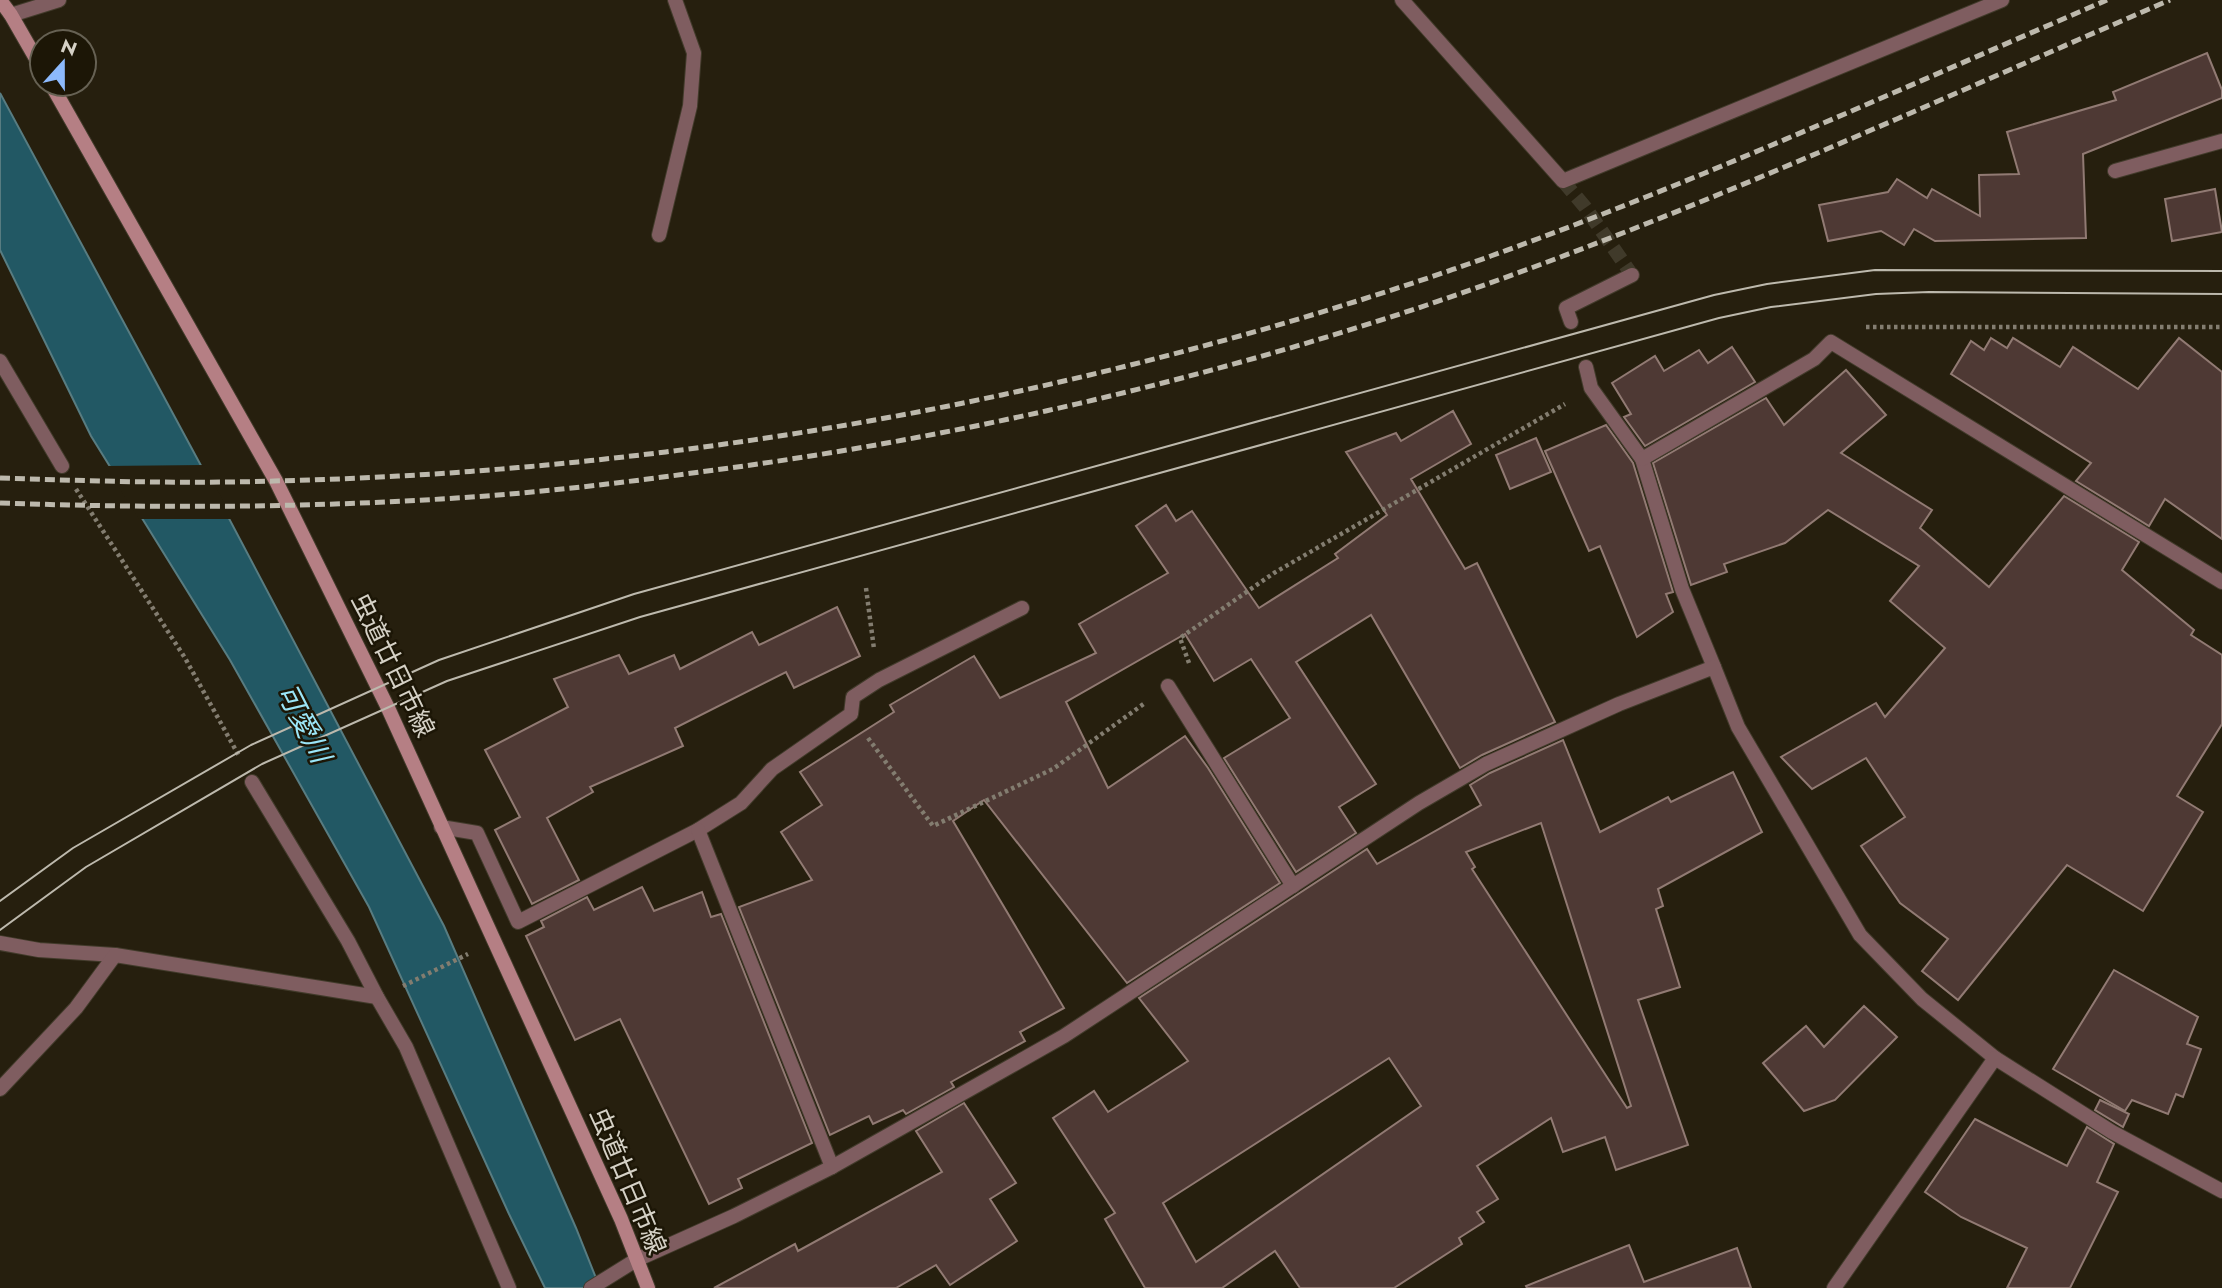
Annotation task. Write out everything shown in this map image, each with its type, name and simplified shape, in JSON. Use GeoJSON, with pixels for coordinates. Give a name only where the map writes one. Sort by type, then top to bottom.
{"type":"FeatureCollection","features":[{"type":"Feature","properties":{"kind":"main road"},"geometry":{"type":"LineString","coordinates":[[0,0],[28,45]]}},
{"type":"Feature","properties":{"kind":"main road","name":"虫道廿日市線"},"geometry":{"type":"LineString","coordinates":[[59,98],[276,481],[377,687],[621,1219],[648,1288]]}},
{"type":"Feature","properties":{"kind":"street"},"geometry":{"type":"LineString","coordinates":[[11,15],[59,0]]}},
{"type":"Feature","properties":{"kind":"street"},"geometry":{"type":"LineString","coordinates":[[659,235],[690,106],[694,53],[676,0]]}},
{"type":"Feature","properties":{"kind":"street"},"geometry":{"type":"LineString","coordinates":[[1402,0],[1563,181],[2002,0]]}},
{"type":"Feature","properties":{"kind":"street"},"geometry":{"type":"LineString","coordinates":[[2115,171],[2222,141]]}},
{"type":"Feature","properties":{"kind":"street"},"geometry":{"type":"LineString","coordinates":[[1570,322],[1566,308],[1633,275]]}},
{"type":"Feature","properties":{"kind":"street"},"geometry":{"type":"LineString","coordinates":[[1643,459],[1814,359],[1831,342],[2222,582]]}},
{"type":"Feature","properties":{"kind":"street"},"geometry":{"type":"LineString","coordinates":[[0,361],[61,466]]}},
{"type":"Feature","properties":{"kind":"street"},"geometry":{"type":"LineString","coordinates":[[1586,367],[1591,388],[1643,459],[1682,589],[1738,726],[1860,935],[1922,999],[1995,1058],[2112,1132],[2222,1191]]}},
{"type":"Feature","properties":{"kind":"street"},"geometry":{"type":"LineString","coordinates":[[441,827],[477,833],[518,922],[698,830],[741,803],[772,769],[851,714],[853,697],[879,680],[1022,608]]}},
{"type":"Feature","properties":{"kind":"street"},"geometry":{"type":"LineString","coordinates":[[591,1288],[636,1260],[734,1216],[832,1167],[1064,1036],[1419,803],[1486,764],[1619,704],[1714,667]]}},
{"type":"Feature","properties":{"kind":"street"},"geometry":{"type":"LineString","coordinates":[[1168,686],[1293,886]]}},
{"type":"Feature","properties":{"kind":"street"},"geometry":{"type":"LineString","coordinates":[[253,782],[348,941],[406,1047],[509,1288]]}},
{"type":"Feature","properties":{"kind":"street"},"geometry":{"type":"LineString","coordinates":[[698,830],[832,1167]]}},
{"type":"Feature","properties":{"kind":"street"},"geometry":{"type":"LineString","coordinates":[[0,943],[39,950],[115,955],[377,998]]}},
{"type":"Feature","properties":{"kind":"street"},"geometry":{"type":"LineString","coordinates":[[0,1089],[76,1008],[115,955]]}},
{"type":"Feature","properties":{"kind":"street"},"geometry":{"type":"LineString","coordinates":[[1834,1288],[1995,1058]]}},
{"type":"Feature","properties":{"kind":"path"},"geometry":{"type":"LineString","coordinates":[[1831,342],[1853,327],[2222,327]]}},
{"type":"Feature","properties":{"kind":"path"},"geometry":{"type":"LineString","coordinates":[[851,714],[933,826],[1053,769],[1168,686],[1190,665],[1180,638],[1274,573],[1591,388]]}},
{"type":"Feature","properties":{"kind":"path"},"geometry":{"type":"LineString","coordinates":[[61,466],[185,658],[232,743]]}},
{"type":"Feature","properties":{"kind":"path"},"geometry":{"type":"LineString","coordinates":[[866,587],[879,680]]}},
{"type":"Feature","properties":{"kind":"path"},"geometry":{"type":"LineString","coordinates":[[401,986],[470,954]]}},
{"type":"Feature","properties":{"kind":"water","name":"可愛川"},"geometry":{"type":"Polygon","coordinates":[[[0,93],[205,473],[444,926],[600,1288],[545,1288],[369,907],[230,660],[91,436],[0,250],[0,93]]]}},
{"type":"Feature","properties":{"kind":"pier"},"geometry":{"type":"Polygon","coordinates":[[[204,465],[233,519],[139,519],[105,466],[204,465]]]}},
{"type":"Feature","properties":{"kind":"building"},"geometry":{"type":"Polygon","coordinates":[[[2207,53],[2222,90],[2222,98],[2083,154],[2086,238],[1935,241],[1914,229],[1904,245],[1881,231],[1828,241],[1819,205],[1888,192],[1897,179],[1927,198],[1932,189],[1980,216],[1979,175],[2019,174],[2007,132],[2116,100],[2113,92],[2207,53]]]}},
{"type":"Feature","properties":{"kind":"building"},"geometry":{"type":"Polygon","coordinates":[[[2215,189],[2222,232],[2172,241],[2165,199],[2215,189]]]}},
{"type":"Feature","properties":{"kind":"building"},"geometry":{"type":"Polygon","coordinates":[[[1991,338],[2007,348],[2013,338],[2060,367],[2073,347],[2138,389],[2179,338],[2222,372],[2222,539],[2165,499],[2149,526],[2076,481],[2091,463],[1951,374],[1971,341],[1984,350],[1991,338]]]}},
{"type":"Feature","properties":{"kind":"building"},"geometry":{"type":"Polygon","coordinates":[[[1732,347],[1755,382],[1645,446],[1624,417],[1631,414],[1612,383],[1655,356],[1664,371],[1699,350],[1708,363],[1732,347]]]}},
{"type":"Feature","properties":{"kind":"building"},"geometry":{"type":"Polygon","coordinates":[[[1846,370],[1886,415],[1841,453],[1932,510],[1920,528],[1989,587],[2064,496],[2139,542],[2122,570],[2194,630],[2191,635],[2222,655],[2222,724],[2177,796],[2203,812],[2143,911],[2067,865],[1958,1000],[1922,971],[1948,939],[1900,903],[1861,846],[1905,817],[1866,758],[1812,789],[1781,757],[1876,703],[1885,717],[1945,648],[1890,601],[1919,566],[1828,510],[1785,543],[1724,564],[1727,572],[1691,585],[1653,463],[1766,398],[1784,425],[1846,370]]]}},
{"type":"Feature","properties":{"kind":"building"},"geometry":{"type":"Polygon","coordinates":[[[1453,411],[1471,444],[1411,479],[1465,569],[1477,563],[1555,722],[1482,755],[1460,768],[1371,615],[1296,662],[1376,784],[1339,807],[1356,833],[1296,872],[1224,758],[1290,718],[1251,659],[1214,681],[1185,634],[1066,702],[1108,788],[1185,736],[1280,883],[1127,983],[984,800],[953,821],[1064,1008],[1020,1032],[1025,1041],[951,1082],[954,1087],[906,1114],[903,1110],[873,1124],[869,1116],[830,1135],[739,907],[812,880],[781,832],[822,805],[800,772],[894,712],[890,705],[974,656],[1000,698],[1096,653],[1079,624],[1168,573],[1136,526],[1166,505],[1176,521],[1192,511],[1259,608],[1338,558],[1335,554],[1387,515],[1346,452],[1396,433],[1401,441],[1453,411]]]}},
{"type":"Feature","properties":{"kind":"building"},"geometry":{"type":"Polygon","coordinates":[[[1606,425],[1633,463],[1673,592],[1666,594],[1673,612],[1637,637],[1600,546],[1589,551],[1545,451],[1606,425]]]}},
{"type":"Feature","properties":{"kind":"building"},"geometry":{"type":"Polygon","coordinates":[[[1536,438],[1551,472],[1510,489],[1496,455],[1536,438]]]}},
{"type":"Feature","properties":{"kind":"building"},"geometry":{"type":"Polygon","coordinates":[[[837,607],[860,656],[794,688],[786,672],[675,728],[683,746],[590,787],[593,792],[547,818],[579,880],[532,904],[495,830],[520,817],[485,750],[568,707],[554,679],[619,655],[629,674],[674,655],[680,669],[752,632],[759,645],[837,607]]]}},
{"type":"Feature","properties":{"kind":"building"},"geometry":{"type":"Polygon","coordinates":[[[1563,740],[1600,832],[1668,797],[1671,802],[1733,772],[1762,832],[1658,889],[1663,906],[1656,909],[1680,987],[1638,1000],[1688,1145],[1616,1170],[1605,1137],[1563,1152],[1551,1118],[1477,1166],[1498,1199],[1477,1212],[1484,1222],[1459,1238],[1462,1244],[1394,1288],[1300,1288],[1275,1251],[1222,1288],[1145,1288],[1105,1219],[1115,1213],[1053,1118],[1094,1091],[1108,1112],[1188,1061],[1139,998],[1367,849],[1377,864],[1481,805],[1470,785],[1563,740]],[[1541,823],[1466,852],[1475,867],[1472,869],[1627,1108],[1631,1106],[1541,823]],[[1389,1058],[1163,1203],[1196,1262],[1421,1106],[1389,1058]]]}},
{"type":"Feature","properties":{"kind":"building"},"geometry":{"type":"Polygon","coordinates":[[[642,887],[654,911],[702,892],[711,917],[721,914],[812,1143],[738,1179],[742,1188],[709,1204],[620,1019],[575,1040],[526,936],[544,927],[541,921],[587,897],[594,910],[642,887]]]}},
{"type":"Feature","properties":{"kind":"building"},"geometry":{"type":"Polygon","coordinates":[[[2114,970],[2198,1017],[2187,1044],[2201,1049],[2183,1097],[2176,1094],[2168,1114],[2132,1100],[2125,1111],[2053,1069],[2114,970]]]}},
{"type":"Feature","properties":{"kind":"building"},"geometry":{"type":"Polygon","coordinates":[[[1864,1006],[1897,1037],[1835,1100],[1804,1111],[1763,1063],[1806,1026],[1824,1047],[1864,1006]]]}},
{"type":"Feature","properties":{"kind":"building"},"geometry":{"type":"Polygon","coordinates":[[[2100,1100],[2129,1114],[2123,1127],[2095,1110],[2100,1100]]]}},
{"type":"Feature","properties":{"kind":"building"},"geometry":{"type":"Polygon","coordinates":[[[964,1103],[1016,1183],[990,1199],[1017,1241],[950,1285],[936,1265],[896,1288],[714,1288],[795,1244],[798,1251],[942,1172],[916,1131],[964,1103]]]}},
{"type":"Feature","properties":{"kind":"building"},"geometry":{"type":"Polygon","coordinates":[[[1975,1119],[2067,1166],[2087,1127],[2114,1144],[2097,1182],[2118,1192],[2070,1288],[2007,1288],[2027,1248],[1961,1217],[1925,1192],[1975,1119]]]}},
{"type":"Feature","properties":{"kind":"building"},"geometry":{"type":"Polygon","coordinates":[[[1629,1245],[1644,1282],[1737,1248],[1751,1288],[1526,1286],[1629,1245]]]}},
{"type":"Feature","properties":{"kind":"tunnel"},"geometry":{"type":"LineString","coordinates":[[1563,181],[1585,207],[1632,275]]}},
{"type":"Feature","properties":{"kind":"tram line"},"geometry":{"type":"LineString","coordinates":[[0,901],[73,848],[251,745],[439,660],[634,594],[1714,295],[1767,284],[1875,270],[2222,271]]}},
{"type":"Feature","properties":{"kind":"tram line"},"geometry":{"type":"LineString","coordinates":[[0,930],[86,867],[262,764],[447,681],[640,617],[1719,318],[1771,307],[1876,294],[1929,292],[2222,294]]}},
{"type":"Feature","properties":{"kind":"railway"},"geometry":{"type":"LineString","coordinates":[[0,478],[171,482],[274,481],[419,475],[565,463],[709,446],[853,424],[996,396],[1137,363],[1277,325],[1416,282],[1504,251],[1678,184],[2107,0]]}},
{"type":"Feature","properties":{"kind":"railway"},"geometry":{"type":"LineString","coordinates":[[0,503],[276,506],[474,497],[635,481],[792,459],[884,444],[1067,406],[1158,384],[1338,334],[1521,272],[1708,199],[2170,0]]}}]}
